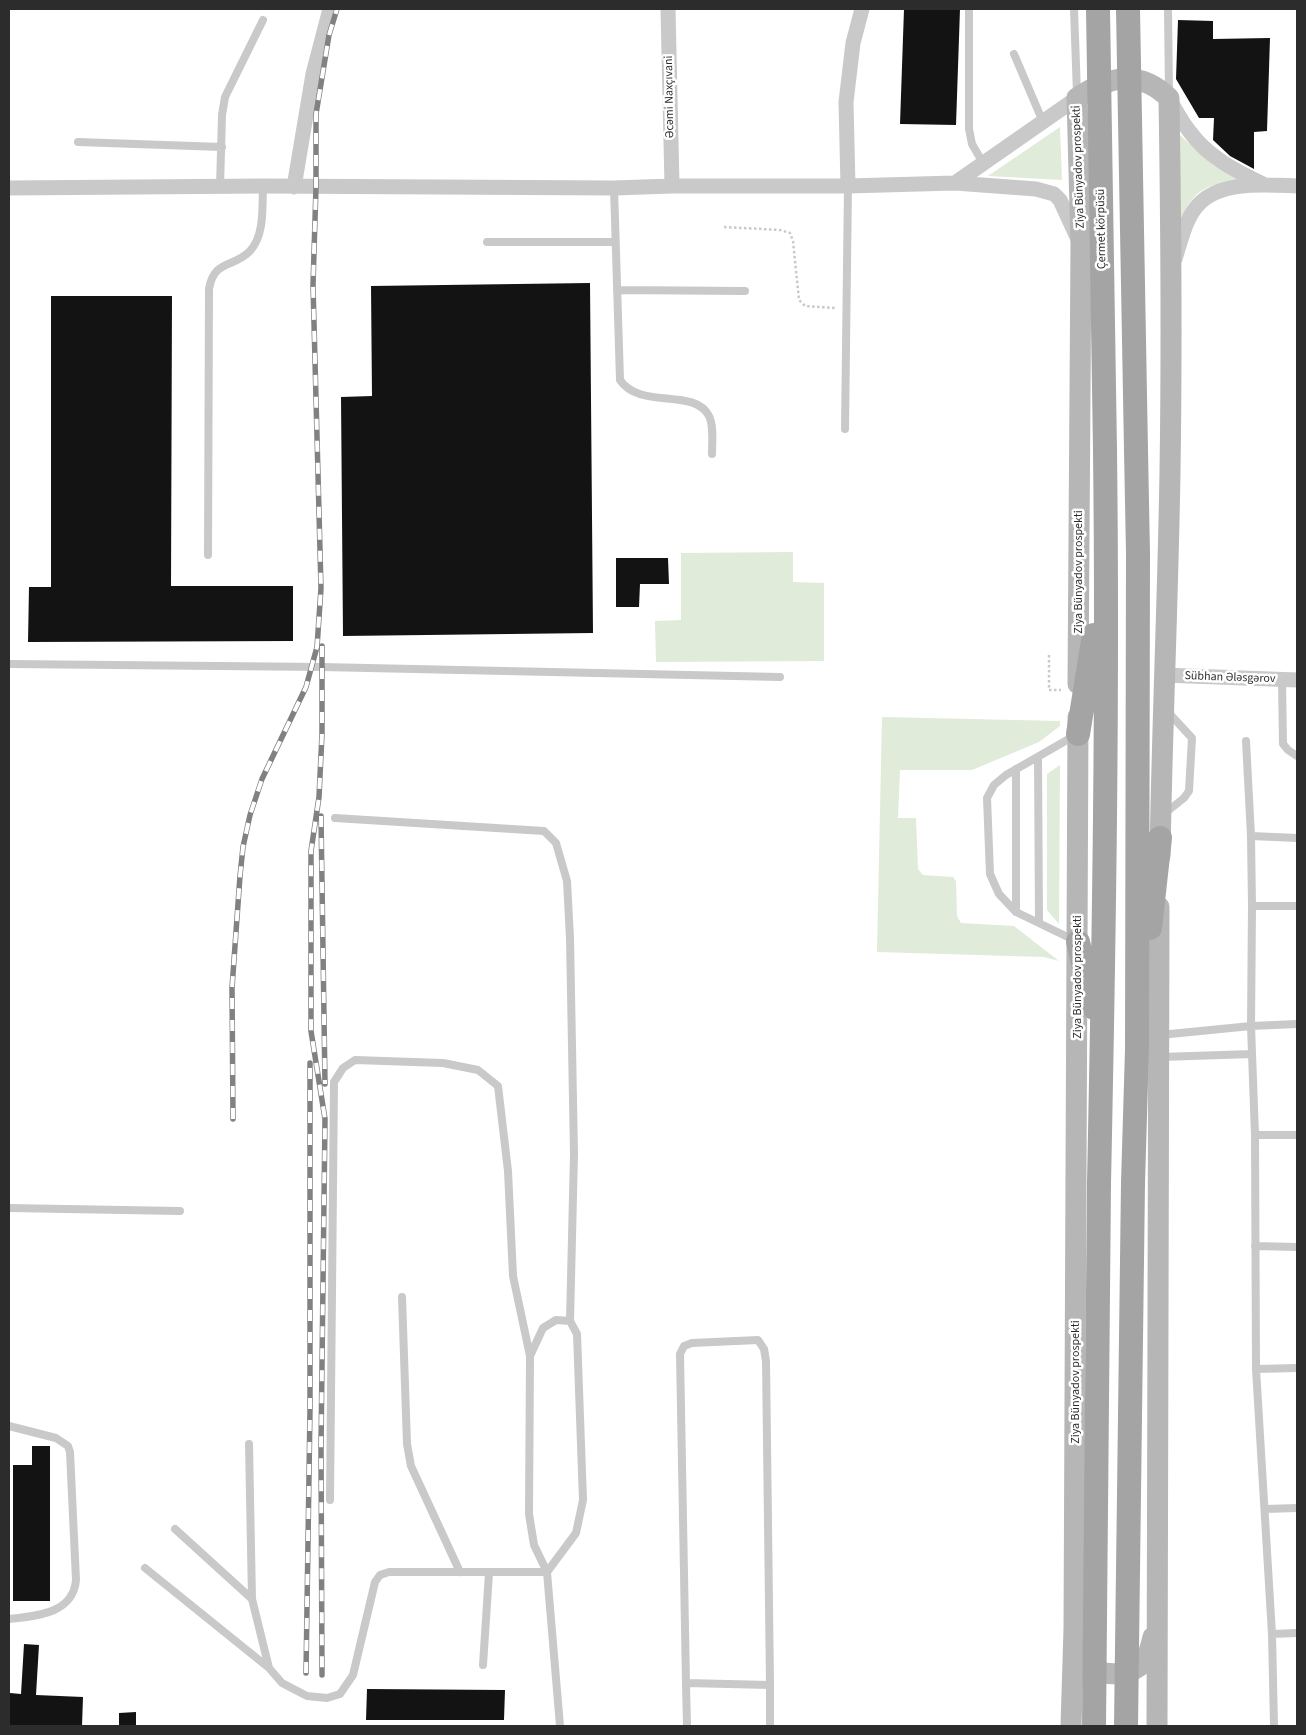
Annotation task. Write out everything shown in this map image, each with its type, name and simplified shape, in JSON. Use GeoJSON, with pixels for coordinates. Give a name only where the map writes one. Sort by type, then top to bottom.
{"type":"FeatureCollection","features":[{"type":"Feature","properties":{"kind":"main road","name":"Çermet körpüsü"},"geometry":{"type":"LineString","coordinates":[[1098,9],[1105,450]]}},
{"type":"Feature","properties":{"kind":"main road"},"geometry":{"type":"LineString","coordinates":[[1126,1726],[1133,1183],[1137,1049],[1138,554],[1128,9]]}},
{"type":"Feature","properties":{"kind":"main road","name":"Ziya Bünyadov prospekti"},"geometry":{"type":"LineString","coordinates":[[1071,1726],[1074,1629],[1081,245],[1077,98],[1092,87],[1120,78],[1148,83],[1169,98]]}},
{"type":"Feature","properties":{"kind":"main road"},"geometry":{"type":"LineString","coordinates":[[1157,1726],[1158,1036],[1163,675],[1170,472],[1171,268],[1169,98]]}},
{"type":"Feature","properties":{"kind":"main road","name":"Ziya Bünyadov prospekti"},"geometry":{"type":"LineString","coordinates":[[1094,1726],[1107,554],[1105,450]]}},
{"type":"Feature","properties":{"kind":"main road"},"geometry":{"type":"LineString","coordinates":[[1078,734],[1107,554]]}},
{"type":"Feature","properties":{"kind":"main road"},"geometry":{"type":"LineString","coordinates":[[1138,554],[1163,675]]}},
{"type":"Feature","properties":{"kind":"main road"},"geometry":{"type":"LineString","coordinates":[[1137,1049],[1161,827]]}},
{"type":"Feature","properties":{"kind":"main road"},"geometry":{"type":"LineString","coordinates":[[1078,942],[1102,1045]]}},
{"type":"Feature","properties":{"kind":"main road"},"geometry":{"type":"LineString","coordinates":[[1074,1629],[1081,1651],[1089,1663],[1098,1670],[1120,1674],[1130,1671],[1142,1663],[1150,1650],[1158,1623]]}},
{"type":"Feature","properties":{"kind":"street"},"geometry":{"type":"LineString","coordinates":[[294,187],[313,74],[330,9]]}},
{"type":"Feature","properties":{"kind":"street","name":"Əcəmi Naxçıvani"},"geometry":{"type":"LineString","coordinates":[[668,9],[672,186]]}},
{"type":"Feature","properties":{"kind":"street"},"geometry":{"type":"LineString","coordinates":[[848,186],[846,102],[853,43],[862,9]]}},
{"type":"Feature","properties":{"kind":"street"},"geometry":{"type":"LineString","coordinates":[[955,183],[1077,98]]}},
{"type":"Feature","properties":{"kind":"street"},"geometry":{"type":"LineString","coordinates":[[1169,98],[1190,133],[1212,154],[1242,174],[1264,185]]}},
{"type":"Feature","properties":{"kind":"street"},"geometry":{"type":"LineString","coordinates":[[9,188],[263,186],[614,188],[955,183],[1036,189],[1054,194],[1064,206],[1081,245]]}},
{"type":"Feature","properties":{"kind":"street"},"geometry":{"type":"LineString","coordinates":[[1171,268],[1189,219],[1197,206],[1208,195],[1223,189],[1264,185],[1297,186]]}},
{"type":"Feature","properties":{"kind":"street","name":"Sübhan Ələsgərov"},"geometry":{"type":"LineString","coordinates":[[1163,675],[1290,680]]}},
{"type":"Feature","properties":{"kind":"lane"},"geometry":{"type":"LineString","coordinates":[[969,9],[969,129],[972,144],[983,163]]}},
{"type":"Feature","properties":{"kind":"lane"},"geometry":{"type":"LineString","coordinates":[[1074,9],[1077,98]]}},
{"type":"Feature","properties":{"kind":"lane"},"geometry":{"type":"LineString","coordinates":[[1168,9],[1169,98]]}},
{"type":"Feature","properties":{"kind":"lane"},"geometry":{"type":"LineString","coordinates":[[220,187],[222,115],[225,97],[263,20]]}},
{"type":"Feature","properties":{"kind":"lane"},"geometry":{"type":"LineString","coordinates":[[1014,54],[1043,122]]}},
{"type":"Feature","properties":{"kind":"lane"},"geometry":{"type":"LineString","coordinates":[[78,142],[222,147]]}},
{"type":"Feature","properties":{"kind":"lane"},"geometry":{"type":"LineString","coordinates":[[208,555],[209,289],[214,274],[219,269],[245,256],[256,243],[261,227],[263,186]]}},
{"type":"Feature","properties":{"kind":"lane"},"geometry":{"type":"LineString","coordinates":[[846,429],[848,186]]}},
{"type":"Feature","properties":{"kind":"lane"},"geometry":{"type":"LineString","coordinates":[[614,188],[620,380],[625,386],[640,395],[688,401],[703,409],[709,416],[711,425],[712,454]]}},
{"type":"Feature","properties":{"kind":"lane"},"geometry":{"type":"LineString","coordinates":[[488,242],[615,242]]}},
{"type":"Feature","properties":{"kind":"lane"},"geometry":{"type":"LineString","coordinates":[[617,290],[745,291]]}},
{"type":"Feature","properties":{"kind":"lane"},"geometry":{"type":"LineString","coordinates":[[9,664],[322,666],[780,677]]}},
{"type":"Feature","properties":{"kind":"lane"},"geometry":{"type":"LineString","coordinates":[[1290,680],[1283,744],[1290,752],[1297,756]]}},
{"type":"Feature","properties":{"kind":"lane"},"geometry":{"type":"LineString","coordinates":[[1161,827],[1189,790],[1192,738],[1163,707]]}},
{"type":"Feature","properties":{"kind":"lane"},"geometry":{"type":"LineString","coordinates":[[1078,734],[1016,769],[994,785],[987,798],[990,874],[999,894],[1016,912],[1078,942]]}},
{"type":"Feature","properties":{"kind":"lane"},"geometry":{"type":"LineString","coordinates":[[1246,740],[1251,836],[1251,1026],[1255,1135],[1256,1369],[1272,1634],[1274,1726]]}},
{"type":"Feature","properties":{"kind":"lane"},"geometry":{"type":"LineString","coordinates":[[1038,757],[1039,923]]}},
{"type":"Feature","properties":{"kind":"lane"},"geometry":{"type":"LineString","coordinates":[[1016,769],[1016,912]]}},
{"type":"Feature","properties":{"kind":"lane"},"geometry":{"type":"LineString","coordinates":[[335,818],[544,832],[556,844],[567,882],[570,938],[574,1154],[570,1322],[577,1334],[584,1500],[576,1533],[547,1572]]}},
{"type":"Feature","properties":{"kind":"lane"},"geometry":{"type":"LineString","coordinates":[[1251,836],[1297,838]]}},
{"type":"Feature","properties":{"kind":"lane"},"geometry":{"type":"LineString","coordinates":[[1252,906],[1297,906]]}},
{"type":"Feature","properties":{"kind":"lane"},"geometry":{"type":"LineString","coordinates":[[1158,1036],[1251,1026],[1297,1024]]}},
{"type":"Feature","properties":{"kind":"lane"},"geometry":{"type":"LineString","coordinates":[[1159,1057],[1252,1054]]}},
{"type":"Feature","properties":{"kind":"lane"},"geometry":{"type":"LineString","coordinates":[[330,1500],[334,1082],[343,1068],[355,1060],[443,1063],[478,1070],[498,1086],[508,1171],[513,1276],[530,1356],[529,1514],[534,1545],[547,1572],[560,1726]]}},
{"type":"Feature","properties":{"kind":"lane"},"geometry":{"type":"LineString","coordinates":[[1255,1135],[1297,1135]]}},
{"type":"Feature","properties":{"kind":"lane"},"geometry":{"type":"LineString","coordinates":[[9,1208],[180,1211]]}},
{"type":"Feature","properties":{"kind":"lane"},"geometry":{"type":"LineString","coordinates":[[1254,1246],[1297,1247]]}},
{"type":"Feature","properties":{"kind":"lane"},"geometry":{"type":"LineString","coordinates":[[402,1297],[407,1444],[411,1466],[460,1572]]}},
{"type":"Feature","properties":{"kind":"lane"},"geometry":{"type":"LineString","coordinates":[[530,1356],[544,1328],[556,1320],[570,1322]]}},
{"type":"Feature","properties":{"kind":"lane"},"geometry":{"type":"LineString","coordinates":[[687,1726],[680,1354],[684,1346],[692,1343],[758,1340],[764,1349],[766,1361],[770,1726]]}},
{"type":"Feature","properties":{"kind":"lane"},"geometry":{"type":"LineString","coordinates":[[1256,1369],[1297,1368]]}},
{"type":"Feature","properties":{"kind":"lane"},"geometry":{"type":"LineString","coordinates":[[9,1426],[56,1438],[68,1446],[70,1452],[76,1587],[70,1599],[57,1608],[42,1615],[9,1619]]}},
{"type":"Feature","properties":{"kind":"lane"},"geometry":{"type":"LineString","coordinates":[[249,1444],[252,1599],[269,1668]]}},
{"type":"Feature","properties":{"kind":"lane"},"geometry":{"type":"LineString","coordinates":[[1265,1509],[1297,1508]]}},
{"type":"Feature","properties":{"kind":"lane"},"geometry":{"type":"LineString","coordinates":[[175,1529],[252,1599]]}},
{"type":"Feature","properties":{"kind":"lane"},"geometry":{"type":"LineString","coordinates":[[145,1568],[269,1668],[282,1683],[307,1696],[327,1698],[340,1694],[353,1675],[375,1582],[380,1574],[389,1572],[547,1572]]}},
{"type":"Feature","properties":{"kind":"lane"},"geometry":{"type":"LineString","coordinates":[[483,1665],[489,1572]]}},
{"type":"Feature","properties":{"kind":"lane"},"geometry":{"type":"LineString","coordinates":[[1272,1634],[1297,1633]]}},
{"type":"Feature","properties":{"kind":"lane"},"geometry":{"type":"LineString","coordinates":[[686,1683],[770,1685]]}},
{"type":"Feature","properties":{"kind":"path"},"geometry":{"type":"LineString","coordinates":[[724,227],[780,230],[790,233],[793,241],[798,300],[805,306],[846,308]]}},
{"type":"Feature","properties":{"kind":"path"},"geometry":{"type":"LineString","coordinates":[[1049,655],[1049,690]]}},
{"type":"Feature","properties":{"kind":"green space"},"geometry":{"type":"Polygon","coordinates":[[[1060,127],[1062,180],[988,176],[1060,127]]]}},
{"type":"Feature","properties":{"kind":"green space"},"geometry":{"type":"Polygon","coordinates":[[[1180,135],[1208,160],[1239,180],[1218,184],[1197,194],[1180,220],[1180,135]]]}},
{"type":"Feature","properties":{"kind":"green space"},"geometry":{"type":"Polygon","coordinates":[[[793,552],[793,582],[824,583],[824,661],[656,662],[655,621],[681,620],[681,553],[793,552]]]}},
{"type":"Feature","properties":{"kind":"green space"},"geometry":{"type":"Polygon","coordinates":[[[882,717],[1060,721],[1060,726],[1039,742],[972,770],[900,770],[898,818],[916,818],[918,869],[923,875],[953,877],[956,881],[957,916],[961,923],[1014,926],[1059,961],[1044,957],[877,952],[882,717]]]}},
{"type":"Feature","properties":{"kind":"green space"},"geometry":{"type":"Polygon","coordinates":[[[1060,765],[1059,924],[1047,910],[1047,774],[1060,765]]]}},
{"type":"Feature","properties":{"kind":"building"},"geometry":{"type":"Polygon","coordinates":[[[904,9],[960,9],[956,125],[900,124],[904,9]]]}},
{"type":"Feature","properties":{"kind":"building"},"geometry":{"type":"Polygon","coordinates":[[[1178,20],[1213,21],[1213,39],[1270,38],[1267,131],[1254,132],[1254,169],[1230,156],[1213,140],[1214,118],[1199,118],[1176,79],[1178,20]]]}},
{"type":"Feature","properties":{"kind":"building"},"geometry":{"type":"Polygon","coordinates":[[[590,283],[593,633],[343,636],[341,397],[372,396],[371,286],[590,283]]]}},
{"type":"Feature","properties":{"kind":"building"},"geometry":{"type":"Polygon","coordinates":[[[51,296],[172,296],[171,586],[293,586],[293,641],[28,642],[29,587],[51,587],[51,296]]]}},
{"type":"Feature","properties":{"kind":"building"},"geometry":{"type":"Polygon","coordinates":[[[616,558],[668,558],[669,584],[640,584],[639,607],[616,607],[616,558]]]}},
{"type":"Feature","properties":{"kind":"building"},"geometry":{"type":"Polygon","coordinates":[[[32,1446],[50,1446],[50,1601],[13,1601],[13,1465],[32,1465],[32,1446]]]}},
{"type":"Feature","properties":{"kind":"building"},"geometry":{"type":"Polygon","coordinates":[[[24,1644],[39,1645],[36,1695],[83,1697],[82,1726],[9,1726],[10,1693],[21,1694],[24,1644]]]}},
{"type":"Feature","properties":{"kind":"building"},"geometry":{"type":"Polygon","coordinates":[[[367,1689],[505,1690],[504,1720],[366,1720],[367,1689]]]}},
{"type":"Feature","properties":{"kind":"building"},"geometry":{"type":"Polygon","coordinates":[[[136,1712],[136,1726],[119,1726],[119,1713],[136,1712]]]}},
{"type":"Feature","properties":{"kind":"railway"},"geometry":{"type":"LineString","coordinates":[[233,1119],[232,988],[243,847],[250,815],[262,779],[306,687],[317,647],[321,588],[313,285],[316,114],[329,35],[337,9]]}},
{"type":"Feature","properties":{"kind":"railway"},"geometry":{"type":"LineString","coordinates":[[322,646],[322,734],[319,797],[311,851],[311,1031],[325,1119],[321,1447],[322,1675]]}},
{"type":"Feature","properties":{"kind":"railway"},"geometry":{"type":"LineString","coordinates":[[321,816],[325,1084]]}},
{"type":"Feature","properties":{"kind":"railway"},"geometry":{"type":"LineString","coordinates":[[306,1673],[310,1409],[310,1063]]}}]}
